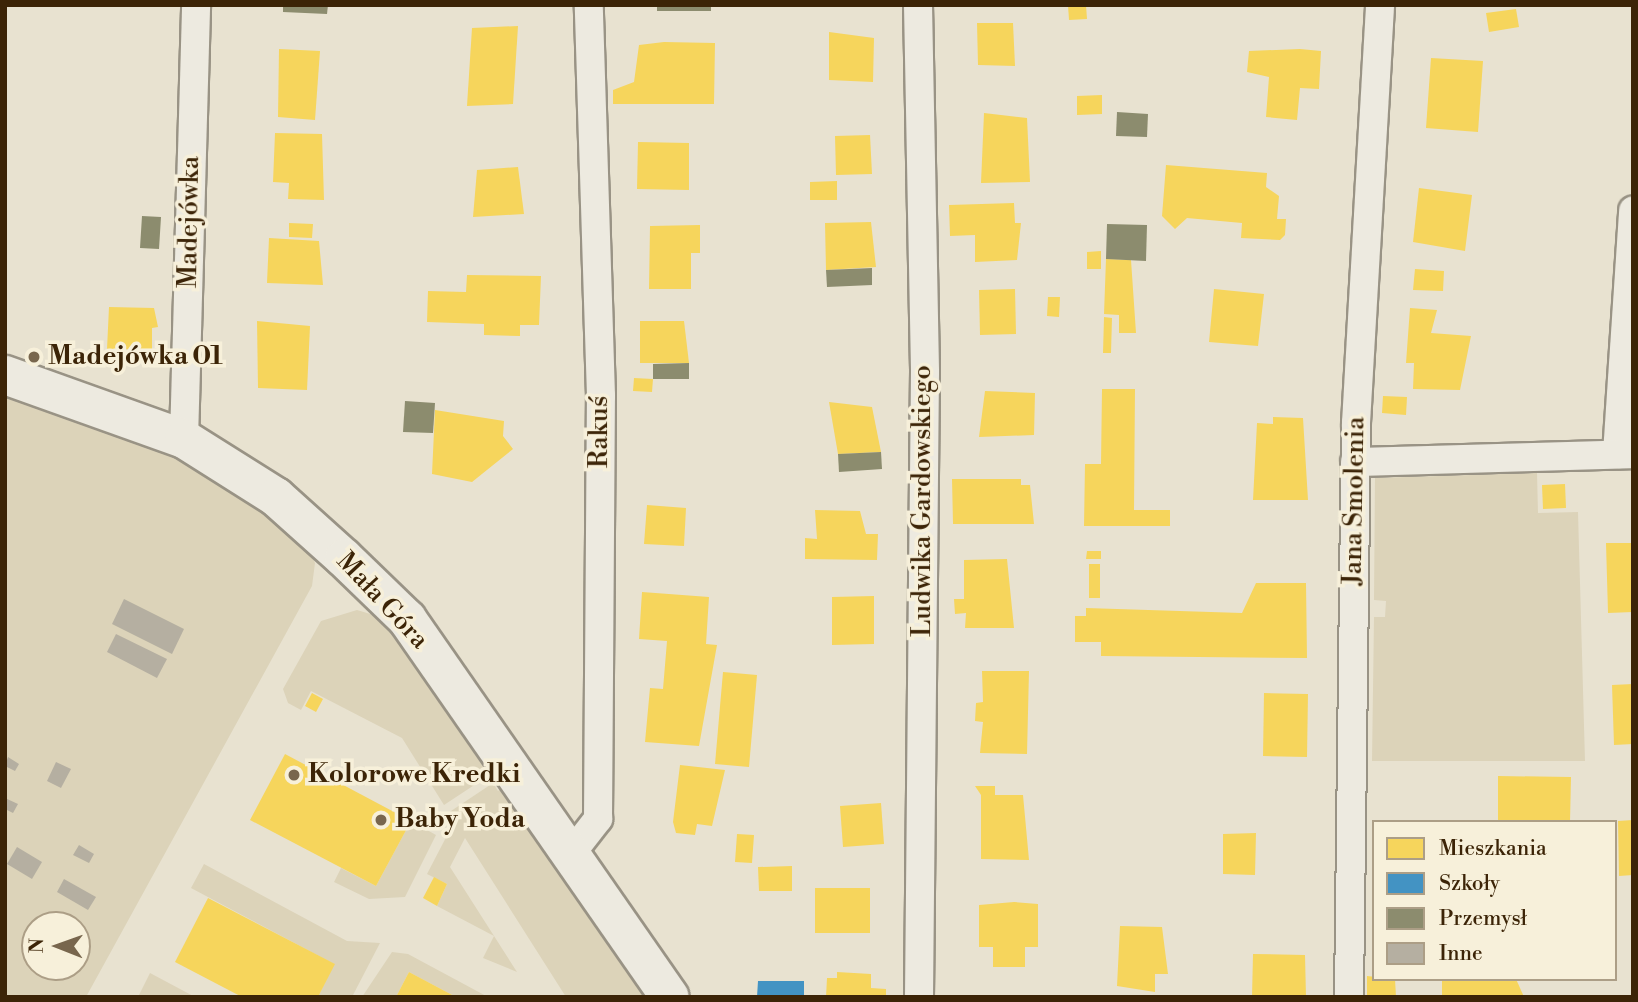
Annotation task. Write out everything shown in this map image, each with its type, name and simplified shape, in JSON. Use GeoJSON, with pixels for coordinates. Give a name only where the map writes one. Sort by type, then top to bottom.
{"type":"FeatureCollection","features":[{"type":"Feature","properties":{"kind":"street","name":"Madejówka"},"geometry":{"type":"LineString","coordinates":[[184,439],[196,5]]}},
{"type":"Feature","properties":{"kind":"street","name":"Rakuś"},"geometry":{"type":"LineString","coordinates":[[573,851],[598,819],[601,396],[589,5]]}},
{"type":"Feature","properties":{"kind":"street","name":"Ludwika Gardowskiego"},"geometry":{"type":"LineString","coordinates":[[918,5],[925,372],[919,997]]}},
{"type":"Feature","properties":{"kind":"street","name":"Jana Smolenia"},"geometry":{"type":"LineString","coordinates":[[1349,997],[1355,462],[1380,5]]}},
{"type":"Feature","properties":{"kind":"street"},"geometry":{"type":"LineString","coordinates":[[1355,462],[1625,454],[1633,211]]}},
{"type":"Feature","properties":{"kind":"street","name":"Mała Góra"},"geometry":{"type":"LineString","coordinates":[[5,375],[184,439],[276,497],[407,619],[573,851],[670,997]]}},
{"type":"Feature","properties":{"kind":"shaded area"},"geometry":{"type":"Polygon","coordinates":[[[5,389],[206,470],[272,514],[307,545],[315,563],[312,586],[86,997],[5,997],[5,389]]]}},
{"type":"Feature","properties":{"kind":"shaded area"},"geometry":{"type":"Polygon","coordinates":[[[1537,473],[1538,513],[1578,512],[1585,761],[1372,761],[1374,617],[1385,617],[1386,601],[1374,600],[1375,478],[1537,473]]]}},
{"type":"Feature","properties":{"kind":"shaded area"},"geometry":{"type":"Polygon","coordinates":[[[357,610],[377,616],[399,634],[489,764],[488,776],[444,805],[402,738],[311,691],[301,710],[288,703],[283,689],[321,621],[357,610]]]}},
{"type":"Feature","properties":{"kind":"shaded area"},"geometry":{"type":"Polygon","coordinates":[[[493,783],[498,791],[506,785],[649,997],[566,997],[465,838],[450,867],[517,972],[483,958],[494,936],[437,906],[447,884],[427,874],[454,822],[448,813],[493,783]]]}},
{"type":"Feature","properties":{"kind":"shaded area"},"geometry":{"type":"Polygon","coordinates":[[[411,821],[436,835],[405,897],[369,899],[334,882],[341,868],[376,886],[411,821]]]}},
{"type":"Feature","properties":{"kind":"shaded area"},"geometry":{"type":"Polygon","coordinates":[[[204,864],[347,941],[380,943],[352,997],[318,997],[334,964],[191,888],[204,864]]]}},
{"type":"Feature","properties":{"kind":"shaded area"},"geometry":{"type":"Polygon","coordinates":[[[392,952],[408,954],[488,997],[456,997],[409,972],[396,997],[362,997],[392,952]]]}},
{"type":"Feature","properties":{"kind":"shaded area"},"geometry":{"type":"Polygon","coordinates":[[[150,973],[195,997],[138,997],[150,973]]]}},
{"type":"Feature","properties":{"kind":"building: Mieszkania"},"geometry":{"type":"Polygon","coordinates":[[[1068,5],[1086,5],[1087,19],[1069,20],[1068,5]]]}},
{"type":"Feature","properties":{"kind":"building: Mieszkania"},"geometry":{"type":"Polygon","coordinates":[[[1516,9],[1519,27],[1489,32],[1486,13],[1516,9]]]}},
{"type":"Feature","properties":{"kind":"building: Mieszkania"},"geometry":{"type":"Polygon","coordinates":[[[977,23],[1013,23],[1015,66],[978,65],[977,23]]]}},
{"type":"Feature","properties":{"kind":"building: Mieszkania"},"geometry":{"type":"Polygon","coordinates":[[[518,26],[513,104],[467,106],[472,28],[518,26]]]}},
{"type":"Feature","properties":{"kind":"building: Mieszkania"},"geometry":{"type":"Polygon","coordinates":[[[829,32],[874,38],[873,82],[829,80],[829,32]]]}},
{"type":"Feature","properties":{"kind":"building: Mieszkania"},"geometry":{"type":"Polygon","coordinates":[[[664,42],[715,43],[714,104],[613,104],[613,90],[634,82],[639,45],[664,42]]]}},
{"type":"Feature","properties":{"kind":"building: Mieszkania"},"geometry":{"type":"Polygon","coordinates":[[[279,49],[320,51],[315,120],[278,117],[279,49]]]}},
{"type":"Feature","properties":{"kind":"building: Mieszkania"},"geometry":{"type":"Polygon","coordinates":[[[1249,51],[1321,51],[1319,89],[1300,88],[1297,120],[1266,117],[1269,77],[1247,72],[1249,51]]]}},
{"type":"Feature","properties":{"kind":"building: Mieszkania"},"geometry":{"type":"Polygon","coordinates":[[[1431,58],[1483,61],[1478,132],[1426,128],[1431,58]]]}},
{"type":"Feature","properties":{"kind":"building: Mieszkania"},"geometry":{"type":"Polygon","coordinates":[[[1102,95],[1102,114],[1077,115],[1077,96],[1102,95]]]}},
{"type":"Feature","properties":{"kind":"building: Mieszkania"},"geometry":{"type":"Polygon","coordinates":[[[984,113],[1027,118],[1030,182],[981,183],[984,113]]]}},
{"type":"Feature","properties":{"kind":"building: Mieszkania"},"geometry":{"type":"Polygon","coordinates":[[[275,133],[322,134],[324,200],[288,199],[289,183],[273,182],[275,133]]]}},
{"type":"Feature","properties":{"kind":"building: Mieszkania"},"geometry":{"type":"Polygon","coordinates":[[[870,135],[872,174],[836,175],[835,136],[870,135]]]}},
{"type":"Feature","properties":{"kind":"building: Mieszkania"},"geometry":{"type":"Polygon","coordinates":[[[638,142],[689,143],[689,190],[637,189],[638,142]]]}},
{"type":"Feature","properties":{"kind":"building: Mieszkania"},"geometry":{"type":"Polygon","coordinates":[[[1166,165],[1267,173],[1266,187],[1279,196],[1277,219],[1286,219],[1285,235],[1280,240],[1241,238],[1242,223],[1187,218],[1175,229],[1162,216],[1166,165]]]}},
{"type":"Feature","properties":{"kind":"building: Mieszkania"},"geometry":{"type":"Polygon","coordinates":[[[518,167],[524,214],[473,217],[477,170],[518,167]]]}},
{"type":"Feature","properties":{"kind":"building: Mieszkania"},"geometry":{"type":"Polygon","coordinates":[[[837,181],[837,200],[810,200],[810,182],[837,181]]]}},
{"type":"Feature","properties":{"kind":"building: Mieszkania"},"geometry":{"type":"Polygon","coordinates":[[[1419,188],[1472,195],[1465,251],[1413,242],[1419,188]]]}},
{"type":"Feature","properties":{"kind":"building: Mieszkania"},"geometry":{"type":"Polygon","coordinates":[[[1014,203],[1015,223],[1021,223],[1017,260],[975,262],[975,235],[950,236],[949,205],[1014,203]]]}},
{"type":"Feature","properties":{"kind":"building: Mieszkania"},"geometry":{"type":"Polygon","coordinates":[[[871,222],[876,267],[826,270],[825,223],[871,222]]]}},
{"type":"Feature","properties":{"kind":"building: Mieszkania"},"geometry":{"type":"Polygon","coordinates":[[[289,223],[313,224],[312,238],[289,237],[289,223]]]}},
{"type":"Feature","properties":{"kind":"building: Mieszkania"},"geometry":{"type":"Polygon","coordinates":[[[700,225],[700,253],[691,253],[691,289],[649,289],[650,226],[700,225]]]}},
{"type":"Feature","properties":{"kind":"building: Mieszkania"},"geometry":{"type":"Polygon","coordinates":[[[269,238],[319,241],[323,285],[267,283],[269,238]]]}},
{"type":"Feature","properties":{"kind":"building: Mieszkania"},"geometry":{"type":"Polygon","coordinates":[[[1101,251],[1101,269],[1087,269],[1087,252],[1101,251]]]}},
{"type":"Feature","properties":{"kind":"building: Mieszkania"},"geometry":{"type":"Polygon","coordinates":[[[1106,259],[1131,260],[1136,333],[1119,333],[1119,315],[1104,314],[1106,259]]]}},
{"type":"Feature","properties":{"kind":"building: Mieszkania"},"geometry":{"type":"Polygon","coordinates":[[[1415,269],[1444,271],[1443,291],[1413,290],[1415,269]]]}},
{"type":"Feature","properties":{"kind":"building: Mieszkania"},"geometry":{"type":"Polygon","coordinates":[[[467,275],[541,276],[539,325],[520,325],[520,336],[484,335],[484,324],[427,322],[428,291],[466,292],[467,275]]]}},
{"type":"Feature","properties":{"kind":"building: Mieszkania"},"geometry":{"type":"Polygon","coordinates":[[[1015,289],[1016,334],[980,335],[979,290],[1015,289]]]}},
{"type":"Feature","properties":{"kind":"building: Mieszkania"},"geometry":{"type":"Polygon","coordinates":[[[1214,289],[1264,294],[1258,346],[1209,342],[1214,289]]]}},
{"type":"Feature","properties":{"kind":"building: Mieszkania"},"geometry":{"type":"Polygon","coordinates":[[[1048,297],[1060,297],[1059,317],[1047,316],[1048,297]]]}},
{"type":"Feature","properties":{"kind":"building: Mieszkania"},"geometry":{"type":"Polygon","coordinates":[[[109,307],[154,308],[158,327],[152,328],[152,350],[107,349],[109,307]]]}},
{"type":"Feature","properties":{"kind":"building: Mieszkania"},"geometry":{"type":"Polygon","coordinates":[[[1410,308],[1437,310],[1431,333],[1471,336],[1460,390],[1413,389],[1414,363],[1406,363],[1410,308]]]}},
{"type":"Feature","properties":{"kind":"building: Mieszkania"},"geometry":{"type":"Polygon","coordinates":[[[1104,317],[1112,318],[1111,353],[1103,353],[1104,317]]]}},
{"type":"Feature","properties":{"kind":"building: Mieszkania"},"geometry":{"type":"Polygon","coordinates":[[[257,321],[310,326],[307,390],[258,388],[257,321]]]}},
{"type":"Feature","properties":{"kind":"building: Mieszkania"},"geometry":{"type":"Polygon","coordinates":[[[640,321],[684,321],[689,363],[640,363],[640,321]]]}},
{"type":"Feature","properties":{"kind":"building: Mieszkania"},"geometry":{"type":"Polygon","coordinates":[[[634,378],[653,379],[652,392],[633,391],[634,378]]]}},
{"type":"Feature","properties":{"kind":"building: Mieszkania"},"geometry":{"type":"Polygon","coordinates":[[[1102,389],[1135,389],[1134,510],[1170,510],[1170,526],[1084,526],[1085,464],[1101,464],[1102,389]]]}},
{"type":"Feature","properties":{"kind":"building: Mieszkania"},"geometry":{"type":"Polygon","coordinates":[[[985,391],[1035,393],[1034,435],[979,437],[985,391]]]}},
{"type":"Feature","properties":{"kind":"building: Mieszkania"},"geometry":{"type":"Polygon","coordinates":[[[1383,396],[1407,397],[1406,415],[1382,413],[1383,396]]]}},
{"type":"Feature","properties":{"kind":"building: Mieszkania"},"geometry":{"type":"Polygon","coordinates":[[[829,402],[872,407],[881,452],[838,454],[829,402]]]}},
{"type":"Feature","properties":{"kind":"building: Mieszkania"},"geometry":{"type":"Polygon","coordinates":[[[435,410],[504,421],[503,436],[513,449],[472,482],[432,474],[435,410]]]}},
{"type":"Feature","properties":{"kind":"building: Mieszkania"},"geometry":{"type":"Polygon","coordinates":[[[1273,417],[1303,418],[1308,500],[1253,500],[1257,423],[1273,424],[1273,417]]]}},
{"type":"Feature","properties":{"kind":"building: Mieszkania"},"geometry":{"type":"Polygon","coordinates":[[[952,479],[1021,479],[1021,485],[1030,485],[1034,524],[953,524],[952,479]]]}},
{"type":"Feature","properties":{"kind":"building: Mieszkania"},"geometry":{"type":"Polygon","coordinates":[[[1565,484],[1566,508],[1543,509],[1542,485],[1565,484]]]}},
{"type":"Feature","properties":{"kind":"building: Mieszkania"},"geometry":{"type":"Polygon","coordinates":[[[647,505],[686,508],[684,546],[644,544],[647,505]]]}},
{"type":"Feature","properties":{"kind":"building: Mieszkania"},"geometry":{"type":"Polygon","coordinates":[[[815,510],[860,511],[866,534],[878,534],[877,560],[805,559],[805,538],[817,539],[815,510]]]}},
{"type":"Feature","properties":{"kind":"building: Mieszkania"},"geometry":{"type":"Polygon","coordinates":[[[1606,543],[1633,543],[1633,612],[1608,613],[1606,543]]]}},
{"type":"Feature","properties":{"kind":"building: Mieszkania"},"geometry":{"type":"Polygon","coordinates":[[[1087,551],[1101,551],[1101,559],[1086,559],[1087,551]]]}},
{"type":"Feature","properties":{"kind":"building: Mieszkania"},"geometry":{"type":"Polygon","coordinates":[[[1007,559],[1014,628],[965,628],[966,613],[955,614],[954,599],[964,599],[964,560],[1007,559]]]}},
{"type":"Feature","properties":{"kind":"building: Mieszkania"},"geometry":{"type":"Polygon","coordinates":[[[1089,564],[1100,564],[1100,598],[1089,598],[1089,564]]]}},
{"type":"Feature","properties":{"kind":"building: Mieszkania"},"geometry":{"type":"Polygon","coordinates":[[[1256,583],[1306,583],[1307,658],[1101,656],[1101,642],[1075,642],[1075,616],[1086,616],[1086,608],[1242,613],[1256,583]]]}},
{"type":"Feature","properties":{"kind":"building: Mieszkania"},"geometry":{"type":"Polygon","coordinates":[[[642,592],[709,597],[706,644],[717,645],[699,746],[645,742],[650,688],[663,689],[667,641],[639,639],[642,592]]]}},
{"type":"Feature","properties":{"kind":"building: Mieszkania"},"geometry":{"type":"Polygon","coordinates":[[[874,596],[874,644],[832,645],[832,597],[874,596]]]}},
{"type":"Feature","properties":{"kind":"building: Mieszkania"},"geometry":{"type":"Polygon","coordinates":[[[982,671],[1029,671],[1027,754],[980,753],[983,722],[975,721],[976,703],[983,702],[982,671]]]}},
{"type":"Feature","properties":{"kind":"building: Mieszkania"},"geometry":{"type":"Polygon","coordinates":[[[723,672],[757,675],[749,767],[715,764],[723,672]]]}},
{"type":"Feature","properties":{"kind":"building: Mieszkania"},"geometry":{"type":"Polygon","coordinates":[[[1633,684],[1633,744],[1614,745],[1612,685],[1633,684]]]}},
{"type":"Feature","properties":{"kind":"building: Mieszkania"},"geometry":{"type":"Polygon","coordinates":[[[312,693],[323,699],[316,712],[305,706],[312,693]]]}},
{"type":"Feature","properties":{"kind":"building: Mieszkania"},"geometry":{"type":"Polygon","coordinates":[[[1264,693],[1308,694],[1307,757],[1263,756],[1264,693]]]}},
{"type":"Feature","properties":{"kind":"building: Mieszkania"},"geometry":{"type":"Polygon","coordinates":[[[285,754],[411,821],[376,886],[250,820],[285,754]]]}},
{"type":"Feature","properties":{"kind":"building: Mieszkania"},"geometry":{"type":"Polygon","coordinates":[[[680,765],[725,770],[712,826],[697,824],[695,835],[676,833],[673,822],[680,765]]]}},
{"type":"Feature","properties":{"kind":"building: Mieszkania"},"geometry":{"type":"Polygon","coordinates":[[[1498,776],[1571,777],[1570,820],[1498,820],[1498,776]]]}},
{"type":"Feature","properties":{"kind":"building: Mieszkania"},"geometry":{"type":"Polygon","coordinates":[[[975,786],[995,786],[995,795],[1023,795],[1029,860],[981,859],[981,795],[975,786]]]}},
{"type":"Feature","properties":{"kind":"building: Mieszkania"},"geometry":{"type":"Polygon","coordinates":[[[881,803],[884,844],[843,847],[840,806],[881,803]]]}},
{"type":"Feature","properties":{"kind":"building: Mieszkania"},"geometry":{"type":"Polygon","coordinates":[[[1633,820],[1633,875],[1619,876],[1618,821],[1633,820]]]}},
{"type":"Feature","properties":{"kind":"building: Mieszkania"},"geometry":{"type":"Polygon","coordinates":[[[1256,833],[1255,875],[1223,874],[1223,834],[1256,833]]]}},
{"type":"Feature","properties":{"kind":"building: Mieszkania"},"geometry":{"type":"Polygon","coordinates":[[[737,834],[754,835],[752,863],[735,862],[737,834]]]}},
{"type":"Feature","properties":{"kind":"building: Mieszkania"},"geometry":{"type":"Polygon","coordinates":[[[792,866],[792,891],[759,891],[758,867],[792,866]]]}},
{"type":"Feature","properties":{"kind":"building: Mieszkania"},"geometry":{"type":"Polygon","coordinates":[[[434,877],[447,884],[437,906],[423,898],[434,877]]]}},
{"type":"Feature","properties":{"kind":"building: Mieszkania"},"geometry":{"type":"Polygon","coordinates":[[[815,888],[870,888],[870,933],[815,933],[815,888]]]}},
{"type":"Feature","properties":{"kind":"building: Mieszkania"},"geometry":{"type":"Polygon","coordinates":[[[208,898],[335,964],[318,997],[242,997],[175,962],[208,898]]]}},
{"type":"Feature","properties":{"kind":"building: Mieszkania"},"geometry":{"type":"Polygon","coordinates":[[[1014,902],[1038,904],[1038,947],[1025,947],[1025,967],[993,967],[993,947],[979,947],[979,905],[1014,902]]]}},
{"type":"Feature","properties":{"kind":"building: Mieszkania"},"geometry":{"type":"Polygon","coordinates":[[[1120,926],[1162,927],[1168,974],[1155,974],[1155,992],[1117,986],[1120,926]]]}},
{"type":"Feature","properties":{"kind":"building: Mieszkania"},"geometry":{"type":"Polygon","coordinates":[[[1253,954],[1305,955],[1306,997],[1252,997],[1253,954]]]}},
{"type":"Feature","properties":{"kind":"building: Mieszkania"},"geometry":{"type":"Polygon","coordinates":[[[409,972],[456,997],[396,997],[409,972]]]}},
{"type":"Feature","properties":{"kind":"building: Mieszkania"},"geometry":{"type":"Polygon","coordinates":[[[837,972],[871,974],[871,988],[886,989],[886,997],[826,997],[827,978],[837,978],[837,972]]]}},
{"type":"Feature","properties":{"kind":"building: Mieszkania"},"geometry":{"type":"Polygon","coordinates":[[[1367,976],[1372,977],[1372,981],[1395,981],[1396,997],[1367,997],[1367,976]]]}},
{"type":"Feature","properties":{"kind":"building: Mieszkania"},"geometry":{"type":"Polygon","coordinates":[[[1442,981],[1517,981],[1524,997],[1442,997],[1442,981]]]}},
{"type":"Feature","properties":{"kind":"building: Szkoły"},"geometry":{"type":"Polygon","coordinates":[[[758,981],[804,981],[804,997],[757,997],[758,981]]]}},
{"type":"Feature","properties":{"kind":"building: Przemysł"},"geometry":{"type":"Polygon","coordinates":[[[283,5],[328,5],[327,14],[283,12],[283,5]]]}},
{"type":"Feature","properties":{"kind":"building: Przemysł"},"geometry":{"type":"Polygon","coordinates":[[[657,5],[711,5],[711,11],[657,11],[657,5]]]}},
{"type":"Feature","properties":{"kind":"building: Przemysł"},"geometry":{"type":"Polygon","coordinates":[[[1117,112],[1148,114],[1147,137],[1116,136],[1117,112]]]}},
{"type":"Feature","properties":{"kind":"building: Przemysł"},"geometry":{"type":"Polygon","coordinates":[[[142,216],[161,217],[159,249],[140,248],[142,216]]]}},
{"type":"Feature","properties":{"kind":"building: Przemysł"},"geometry":{"type":"Polygon","coordinates":[[[1107,224],[1147,225],[1146,261],[1106,259],[1107,224]]]}},
{"type":"Feature","properties":{"kind":"building: Przemysł"},"geometry":{"type":"Polygon","coordinates":[[[872,268],[872,285],[827,287],[826,270],[872,268]]]}},
{"type":"Feature","properties":{"kind":"building: Przemysł"},"geometry":{"type":"Polygon","coordinates":[[[689,363],[689,379],[653,379],[653,364],[689,363]]]}},
{"type":"Feature","properties":{"kind":"building: Przemysł"},"geometry":{"type":"Polygon","coordinates":[[[405,401],[435,403],[433,433],[403,432],[405,401]]]}},
{"type":"Feature","properties":{"kind":"building: Przemysł"},"geometry":{"type":"Polygon","coordinates":[[[881,452],[882,469],[839,472],[838,454],[881,452]]]}},
{"type":"Feature","properties":{"kind":"building: Inne"},"geometry":{"type":"Polygon","coordinates":[[[124,599],[184,629],[172,654],[112,624],[124,599]]]}},
{"type":"Feature","properties":{"kind":"building: Inne"},"geometry":{"type":"Polygon","coordinates":[[[116,634],[167,659],[157,678],[107,652],[116,634]]]}},
{"type":"Feature","properties":{"kind":"building: Inne"},"geometry":{"type":"Polygon","coordinates":[[[8,757],[19,764],[15,771],[5,766],[8,757]]]}},
{"type":"Feature","properties":{"kind":"building: Inne"},"geometry":{"type":"Polygon","coordinates":[[[56,762],[71,769],[61,788],[47,781],[56,762]]]}},
{"type":"Feature","properties":{"kind":"building: Inne"},"geometry":{"type":"Polygon","coordinates":[[[5,798],[18,804],[13,813],[5,809],[5,798]]]}},
{"type":"Feature","properties":{"kind":"building: Inne"},"geometry":{"type":"Polygon","coordinates":[[[79,845],[94,854],[89,863],[73,855],[79,845]]]}},
{"type":"Feature","properties":{"kind":"building: Inne"},"geometry":{"type":"Polygon","coordinates":[[[17,847],[42,862],[32,879],[7,864],[17,847]]]}},
{"type":"Feature","properties":{"kind":"building: Inne"},"geometry":{"type":"Polygon","coordinates":[[[64,879],[96,897],[88,910],[57,892],[64,879]]]}},
{"type":"Feature","properties":{"kind":"place","name":"Madejówka 01"},"geometry":{"type":"Point","coordinates":[34,357]}},
{"type":"Feature","properties":{"kind":"place","name":"Kolorowe Kredki"},"geometry":{"type":"Point","coordinates":[294,775]}},
{"type":"Feature","properties":{"kind":"place","name":"Baby Yoda"},"geometry":{"type":"Point","coordinates":[381,820]}}]}
